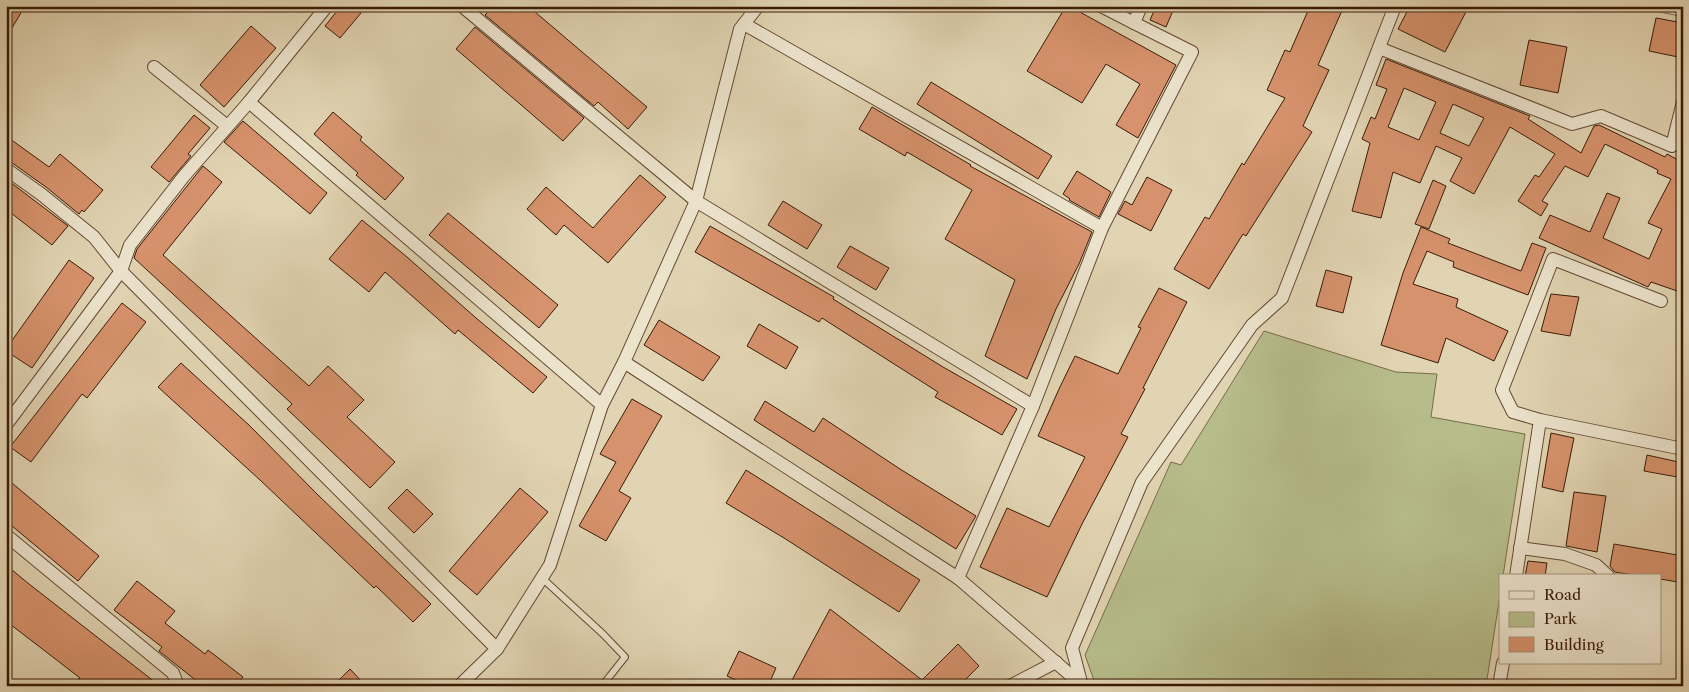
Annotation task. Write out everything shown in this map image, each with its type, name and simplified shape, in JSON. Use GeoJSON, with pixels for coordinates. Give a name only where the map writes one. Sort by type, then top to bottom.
{"type":"FeatureCollection","features":[{"type":"Feature","properties":{"kind":"street"},"geometry":{"type":"LineString","coordinates":[[6,425],[121,271],[130,245],[184,176],[327,6]]}},
{"type":"Feature","properties":{"kind":"street"},"geometry":{"type":"LineString","coordinates":[[462,6],[696,201],[1033,406]]}},
{"type":"Feature","properties":{"kind":"street"},"geometry":{"type":"LineString","coordinates":[[459,686],[497,649],[550,565],[602,405],[624,362],[696,201],[740,30],[758,6]]}},
{"type":"Feature","properties":{"kind":"street"},"geometry":{"type":"LineString","coordinates":[[958,578],[1033,406],[1102,228],[1192,52],[1101,6]]}},
{"type":"Feature","properties":{"kind":"street"},"geometry":{"type":"LineString","coordinates":[[1134,23],[1142,6]]}},
{"type":"Feature","properties":{"kind":"street"},"geometry":{"type":"LineString","coordinates":[[1082,686],[1072,648],[1142,482],[1252,325],[1282,298],[1395,6]]}},
{"type":"Feature","properties":{"kind":"street"},"geometry":{"type":"LineString","coordinates":[[1662,6],[1683,10]]}},
{"type":"Feature","properties":{"kind":"street"},"geometry":{"type":"LineString","coordinates":[[744,24],[1102,228]]}},
{"type":"Feature","properties":{"kind":"street"},"geometry":{"type":"LineString","coordinates":[[1379,48],[1572,124],[1601,116],[1678,150],[1683,102]]}},
{"type":"Feature","properties":{"kind":"street"},"geometry":{"type":"LineString","coordinates":[[154,66],[228,126]]}},
{"type":"Feature","properties":{"kind":"street"},"geometry":{"type":"LineString","coordinates":[[248,102],[602,405]]}},
{"type":"Feature","properties":{"kind":"street"},"geometry":{"type":"LineString","coordinates":[[6,170],[41,194],[94,237],[121,271],[497,649]]}},
{"type":"Feature","properties":{"kind":"street"},"geometry":{"type":"LineString","coordinates":[[1661,301],[1552,259],[1502,390],[1513,412],[1540,420],[1683,449]]}},
{"type":"Feature","properties":{"kind":"street"},"geometry":{"type":"LineString","coordinates":[[624,362],[958,578],[1082,686]]}},
{"type":"Feature","properties":{"kind":"street"},"geometry":{"type":"LineString","coordinates":[[1516,574],[1540,420]]}},
{"type":"Feature","properties":{"kind":"street"},"geometry":{"type":"LineString","coordinates":[[6,535],[173,673],[178,686]]}},
{"type":"Feature","properties":{"kind":"street"},"geometry":{"type":"LineString","coordinates":[[1520,548],[1565,554],[1596,565],[1606,574]]}},
{"type":"Feature","properties":{"kind":"street"},"geometry":{"type":"LineString","coordinates":[[1010,686],[1056,662]]}},
{"type":"Feature","properties":{"kind":"street"},"geometry":{"type":"LineString","coordinates":[[1499,686],[1503,664]]}},
{"type":"Feature","properties":{"kind":"lane"},"geometry":{"type":"LineString","coordinates":[[542,578],[625,657],[602,686]]}},
{"type":"Feature","properties":{"kind":"green space"},"geometry":{"type":"Polygon","coordinates":[[[1264,331],[1396,372],[1437,374],[1431,417],[1525,434],[1503,574],[1499,574],[1499,602],[1486,686],[1096,686],[1085,655],[1171,462],[1181,465],[1264,331]]]}},
{"type":"Feature","properties":{"kind":"building"},"geometry":{"type":"Polygon","coordinates":[[[6,6],[25,6],[6,38],[6,6]]]}},
{"type":"Feature","properties":{"kind":"building"},"geometry":{"type":"Polygon","coordinates":[[[341,6],[352,6],[361,13],[340,38],[325,26],[341,6]]]}},
{"type":"Feature","properties":{"kind":"building"},"geometry":{"type":"Polygon","coordinates":[[[493,6],[528,6],[647,107],[628,129],[598,102],[594,106],[485,15],[493,6]]]}},
{"type":"Feature","properties":{"kind":"building"},"geometry":{"type":"Polygon","coordinates":[[[1066,6],[1176,65],[1138,138],[1116,125],[1140,84],[1106,64],[1082,103],[1027,71],[1066,6]]]}},
{"type":"Feature","properties":{"kind":"building"},"geometry":{"type":"Polygon","coordinates":[[[1156,6],[1175,6],[1166,27],[1150,20],[1156,6]]]}},
{"type":"Feature","properties":{"kind":"building"},"geometry":{"type":"Polygon","coordinates":[[[1310,6],[1344,6],[1318,65],[1329,70],[1303,126],[1312,132],[1246,236],[1243,234],[1209,289],[1174,269],[1205,217],[1209,219],[1242,163],[1244,165],[1285,98],[1267,90],[1285,50],[1290,52],[1310,6]]]}},
{"type":"Feature","properties":{"kind":"building"},"geometry":{"type":"Polygon","coordinates":[[[1410,6],[1469,6],[1445,52],[1398,29],[1410,6]]]}},
{"type":"Feature","properties":{"kind":"building"},"geometry":{"type":"Polygon","coordinates":[[[1656,18],[1683,23],[1683,58],[1649,51],[1656,18]]]}},
{"type":"Feature","properties":{"kind":"building"},"geometry":{"type":"Polygon","coordinates":[[[251,26],[276,48],[224,107],[200,85],[251,26]]]}},
{"type":"Feature","properties":{"kind":"building"},"geometry":{"type":"Polygon","coordinates":[[[475,27],[584,118],[563,141],[456,49],[475,27]]]}},
{"type":"Feature","properties":{"kind":"building"},"geometry":{"type":"Polygon","coordinates":[[[1529,40],[1567,47],[1558,93],[1520,85],[1529,40]]]}},
{"type":"Feature","properties":{"kind":"building"},"geometry":{"type":"Polygon","coordinates":[[[1386,59],[1530,116],[1528,119],[1581,153],[1594,126],[1599,125],[1665,157],[1667,154],[1680,161],[1683,156],[1683,262],[1679,273],[1683,274],[1683,293],[1651,282],[1648,287],[1539,238],[1550,215],[1590,232],[1607,193],[1620,198],[1603,238],[1649,259],[1662,229],[1648,223],[1671,179],[1657,173],[1658,170],[1605,144],[1588,177],[1565,166],[1542,201],[1548,204],[1541,216],[1518,201],[1535,175],[1539,177],[1555,154],[1510,127],[1474,194],[1450,181],[1462,158],[1436,146],[1420,183],[1393,172],[1381,218],[1352,211],[1370,143],[1362,139],[1371,117],[1375,119],[1387,89],[1376,85],[1386,59]],[[1404,88],[1388,127],[1419,140],[1436,102],[1404,88]],[[1453,104],[1440,133],[1469,146],[1484,118],[1453,104]]]}},
{"type":"Feature","properties":{"kind":"building"},"geometry":{"type":"Polygon","coordinates":[[[931,82],[1052,156],[1038,179],[917,104],[931,82]]]}},
{"type":"Feature","properties":{"kind":"building"},"geometry":{"type":"Polygon","coordinates":[[[872,107],[970,166],[1092,232],[1079,264],[1056,309],[1027,379],[985,356],[1015,280],[945,239],[972,190],[907,152],[905,156],[859,129],[872,107]]]}},
{"type":"Feature","properties":{"kind":"building"},"geometry":{"type":"Polygon","coordinates":[[[333,112],[362,137],[360,140],[404,178],[385,200],[314,134],[333,112]]]}},
{"type":"Feature","properties":{"kind":"building"},"geometry":{"type":"Polygon","coordinates":[[[194,115],[210,128],[188,154],[191,156],[169,182],[151,167],[194,115]]]}},
{"type":"Feature","properties":{"kind":"building"},"geometry":{"type":"Polygon","coordinates":[[[243,121],[327,193],[310,214],[224,142],[243,121]]]}},
{"type":"Feature","properties":{"kind":"building"},"geometry":{"type":"Polygon","coordinates":[[[6,136],[49,167],[60,154],[103,190],[84,212],[82,210],[79,214],[46,187],[11,162],[6,161],[6,136]]]}},
{"type":"Feature","properties":{"kind":"building"},"geometry":{"type":"Polygon","coordinates":[[[203,166],[222,182],[163,255],[309,386],[328,366],[364,400],[347,417],[395,462],[370,488],[287,409],[292,404],[134,258],[137,249],[203,166]]]}},
{"type":"Feature","properties":{"kind":"building"},"geometry":{"type":"Polygon","coordinates":[[[1077,171],[1111,192],[1099,217],[1069,200],[1063,194],[1077,171]]]}},
{"type":"Feature","properties":{"kind":"building"},"geometry":{"type":"Polygon","coordinates":[[[640,175],[666,197],[608,263],[564,225],[556,235],[527,209],[546,187],[593,228],[640,175]]]}},
{"type":"Feature","properties":{"kind":"building"},"geometry":{"type":"Polygon","coordinates":[[[1147,177],[1172,190],[1151,231],[1118,214],[1125,201],[1132,205],[1147,177]]]}},
{"type":"Feature","properties":{"kind":"building"},"geometry":{"type":"Polygon","coordinates":[[[6,179],[68,226],[52,245],[6,209],[6,179]]]}},
{"type":"Feature","properties":{"kind":"building"},"geometry":{"type":"Polygon","coordinates":[[[1433,180],[1446,186],[1429,229],[1415,224],[1433,180]]]}},
{"type":"Feature","properties":{"kind":"building"},"geometry":{"type":"Polygon","coordinates":[[[783,201],[822,225],[807,249],[768,225],[783,201]]]}},
{"type":"Feature","properties":{"kind":"building"},"geometry":{"type":"Polygon","coordinates":[[[448,213],[558,305],[539,328],[429,235],[448,213]]]}},
{"type":"Feature","properties":{"kind":"building"},"geometry":{"type":"Polygon","coordinates":[[[362,220],[547,377],[533,393],[458,330],[455,334],[385,272],[369,292],[329,259],[362,220]]]}},
{"type":"Feature","properties":{"kind":"building"},"geometry":{"type":"Polygon","coordinates":[[[710,226],[834,297],[833,299],[943,367],[1017,409],[1002,435],[935,397],[938,392],[822,318],[819,322],[695,252],[710,226]]]}},
{"type":"Feature","properties":{"kind":"building"},"geometry":{"type":"Polygon","coordinates":[[[1421,227],[1450,239],[1448,243],[1521,271],[1532,243],[1546,248],[1528,295],[1453,267],[1454,262],[1427,251],[1413,284],[1458,299],[1456,307],[1508,331],[1494,361],[1446,338],[1438,363],[1381,345],[1403,273],[1421,227]]]}},
{"type":"Feature","properties":{"kind":"building"},"geometry":{"type":"Polygon","coordinates":[[[850,246],[889,268],[876,290],[837,267],[850,246]]]}},
{"type":"Feature","properties":{"kind":"building"},"geometry":{"type":"Polygon","coordinates":[[[69,260],[94,278],[32,368],[6,351],[6,349],[69,260]]]}},
{"type":"Feature","properties":{"kind":"building"},"geometry":{"type":"Polygon","coordinates":[[[1326,270],[1352,277],[1343,313],[1316,306],[1326,270]]]}},
{"type":"Feature","properties":{"kind":"building"},"geometry":{"type":"Polygon","coordinates":[[[1159,288],[1187,302],[1121,434],[1128,437],[1082,524],[1047,597],[980,567],[1007,508],[1049,527],[1085,457],[1038,436],[1059,389],[1075,356],[1118,374],[1141,328],[1138,327],[1159,288]]]}},
{"type":"Feature","properties":{"kind":"building"},"geometry":{"type":"Polygon","coordinates":[[[1551,294],[1579,297],[1570,336],[1541,331],[1551,294]]]}},
{"type":"Feature","properties":{"kind":"building"},"geometry":{"type":"Polygon","coordinates":[[[122,303],[146,322],[87,398],[82,394],[31,462],[10,447],[122,303]]]}},
{"type":"Feature","properties":{"kind":"building"},"geometry":{"type":"Polygon","coordinates":[[[659,320],[720,357],[703,381],[644,345],[659,320]]]}},
{"type":"Feature","properties":{"kind":"building"},"geometry":{"type":"Polygon","coordinates":[[[759,324],[798,347],[786,369],[747,346],[759,324]]]}},
{"type":"Feature","properties":{"kind":"building"},"geometry":{"type":"Polygon","coordinates":[[[181,363],[250,426],[317,494],[431,604],[413,622],[158,387],[181,363]]]}},
{"type":"Feature","properties":{"kind":"building"},"geometry":{"type":"Polygon","coordinates":[[[632,399],[662,416],[619,491],[631,498],[606,541],[579,526],[616,462],[600,454],[632,399]]]}},
{"type":"Feature","properties":{"kind":"building"},"geometry":{"type":"Polygon","coordinates":[[[765,401],[814,432],[823,418],[976,516],[956,549],[754,420],[765,401]]]}},
{"type":"Feature","properties":{"kind":"building"},"geometry":{"type":"Polygon","coordinates":[[[1551,433],[1574,438],[1563,492],[1542,487],[1551,433]]]}},
{"type":"Feature","properties":{"kind":"building"},"geometry":{"type":"Polygon","coordinates":[[[1647,455],[1683,463],[1683,478],[1644,471],[1647,455]]]}},
{"type":"Feature","properties":{"kind":"building"},"geometry":{"type":"Polygon","coordinates":[[[746,470],[920,580],[899,612],[726,503],[746,470]]]}},
{"type":"Feature","properties":{"kind":"building"},"geometry":{"type":"Polygon","coordinates":[[[6,478],[99,556],[78,581],[6,521],[6,478]]]}},
{"type":"Feature","properties":{"kind":"building"},"geometry":{"type":"Polygon","coordinates":[[[520,488],[548,512],[477,595],[449,571],[520,488]]]}},
{"type":"Feature","properties":{"kind":"building"},"geometry":{"type":"Polygon","coordinates":[[[407,489],[433,514],[414,533],[388,508],[407,489]]]}},
{"type":"Feature","properties":{"kind":"building"},"geometry":{"type":"Polygon","coordinates":[[[1574,492],[1606,496],[1597,552],[1566,546],[1574,492]]]}},
{"type":"Feature","properties":{"kind":"building"},"geometry":{"type":"Polygon","coordinates":[[[1614,544],[1683,556],[1678,582],[1662,579],[1662,574],[1615,572],[1610,566],[1614,544]]]}},
{"type":"Feature","properties":{"kind":"building"},"geometry":{"type":"Polygon","coordinates":[[[1528,561],[1547,563],[1545,574],[1525,574],[1528,561]]]}},
{"type":"Feature","properties":{"kind":"building"},"geometry":{"type":"Polygon","coordinates":[[[6,565],[160,686],[73,686],[80,678],[6,621],[6,565]]]}},
{"type":"Feature","properties":{"kind":"building"},"geometry":{"type":"Polygon","coordinates":[[[137,581],[175,611],[165,623],[205,654],[208,650],[243,677],[236,686],[203,686],[159,651],[162,647],[114,610],[137,581]]]}},
{"type":"Feature","properties":{"kind":"building"},"geometry":{"type":"Polygon","coordinates":[[[830,609],[922,680],[958,644],[979,666],[959,686],[798,686],[791,682],[830,609]]]}},
{"type":"Feature","properties":{"kind":"building"},"geometry":{"type":"Polygon","coordinates":[[[739,651],[776,668],[768,686],[749,686],[727,676],[739,651]]]}},
{"type":"Feature","properties":{"kind":"building"},"geometry":{"type":"Polygon","coordinates":[[[350,669],[366,686],[333,686],[350,669]]]}}]}
